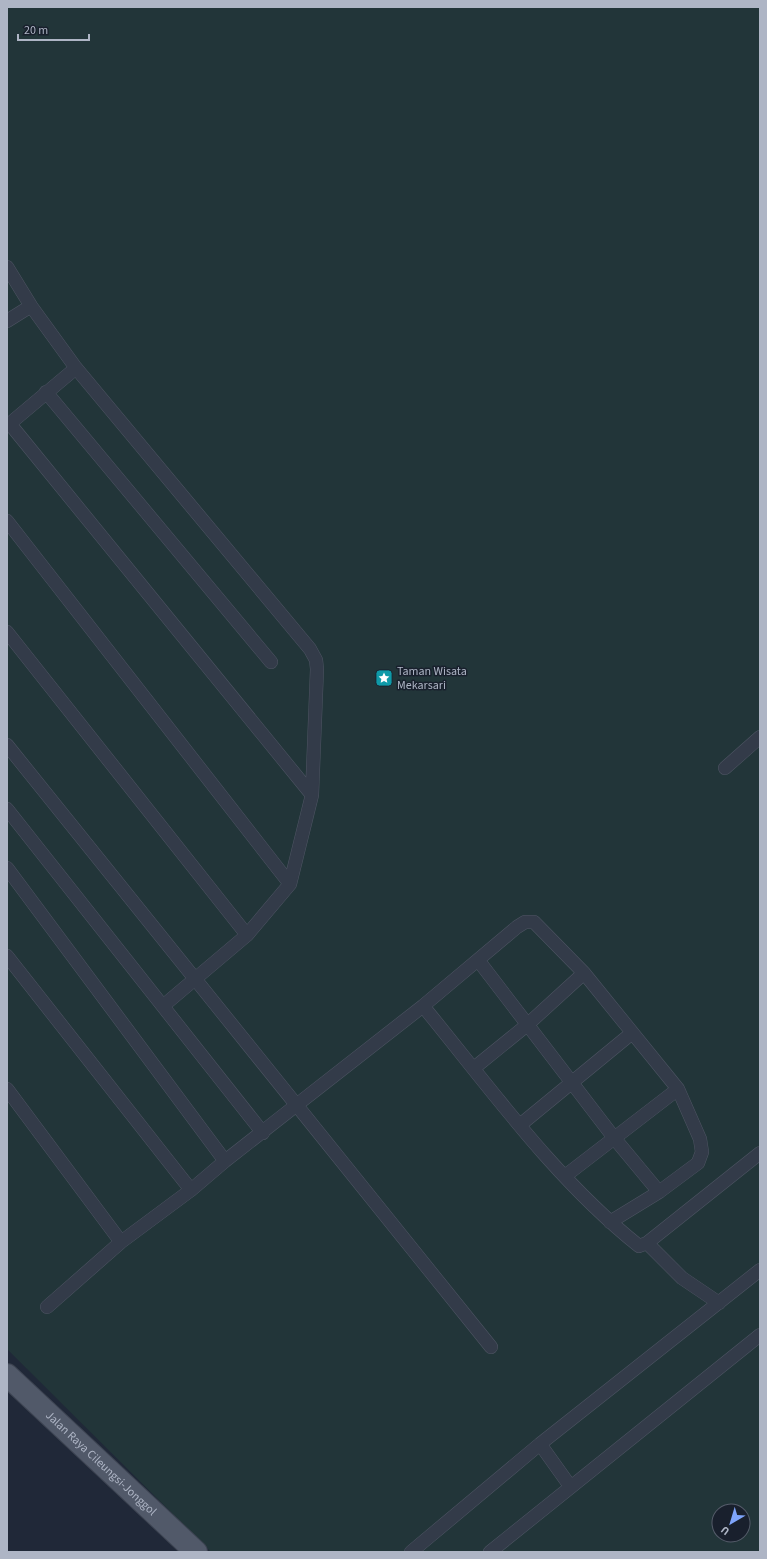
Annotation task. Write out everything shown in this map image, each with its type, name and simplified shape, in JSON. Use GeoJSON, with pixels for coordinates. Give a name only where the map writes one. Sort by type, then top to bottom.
{"type":"FeatureCollection","features":[{"type":"Feature","properties":{"kind":"main road","name":"Jalan Raya Cileungsi-Jonggol"},"geometry":{"type":"LineString","coordinates":[[7,1375],[196,1552]]}},
{"type":"Feature","properties":{"kind":"lane"},"geometry":{"type":"LineString","coordinates":[[7,267],[31,306],[76,368],[313,654],[317,669],[312,796],[290,884],[247,935],[163,1006]]}},
{"type":"Feature","properties":{"kind":"lane"},"geometry":{"type":"LineString","coordinates":[[7,321],[31,306]]}},
{"type":"Feature","properties":{"kind":"lane"},"geometry":{"type":"LineString","coordinates":[[76,368],[9,425],[312,796]]}},
{"type":"Feature","properties":{"kind":"lane"},"geometry":{"type":"LineString","coordinates":[[46,392],[270,662]]}},
{"type":"Feature","properties":{"kind":"lane"},"geometry":{"type":"LineString","coordinates":[[7,521],[290,884]]}},
{"type":"Feature","properties":{"kind":"lane"},"geometry":{"type":"LineString","coordinates":[[7,632],[247,935]]}},
{"type":"Feature","properties":{"kind":"lane"},"geometry":{"type":"LineString","coordinates":[[724,768],[760,737]]}},
{"type":"Feature","properties":{"kind":"lane"},"geometry":{"type":"LineString","coordinates":[[7,745],[196,978],[491,1347]]}},
{"type":"Feature","properties":{"kind":"lane"},"geometry":{"type":"LineString","coordinates":[[7,809],[263,1133]]}},
{"type":"Feature","properties":{"kind":"lane"},"geometry":{"type":"LineString","coordinates":[[7,868],[225,1161]]}},
{"type":"Feature","properties":{"kind":"lane"},"geometry":{"type":"LineString","coordinates":[[47,1307],[121,1242],[191,1190],[225,1161],[263,1133],[296,1105],[423,1006],[521,924],[534,922],[584,973],[678,1089],[700,1139],[702,1152],[698,1163],[659,1192],[610,1222]]}},
{"type":"Feature","properties":{"kind":"lane"},"geometry":{"type":"LineString","coordinates":[[7,956],[191,1190]]}},
{"type":"Feature","properties":{"kind":"lane"},"geometry":{"type":"LineString","coordinates":[[478,960],[572,1083],[659,1192]]}},
{"type":"Feature","properties":{"kind":"lane"},"geometry":{"type":"LineString","coordinates":[[474,1068],[527,1025],[584,973]]}},
{"type":"Feature","properties":{"kind":"lane"},"geometry":{"type":"LineString","coordinates":[[423,1006],[520,1125],[565,1176],[610,1222],[639,1246],[648,1243],[760,1153]]}},
{"type":"Feature","properties":{"kind":"lane"},"geometry":{"type":"LineString","coordinates":[[520,1125],[632,1033]]}},
{"type":"Feature","properties":{"kind":"lane"},"geometry":{"type":"LineString","coordinates":[[7,1089],[121,1242]]}},
{"type":"Feature","properties":{"kind":"lane"},"geometry":{"type":"LineString","coordinates":[[565,1176],[678,1089]]}},
{"type":"Feature","properties":{"kind":"lane"},"geometry":{"type":"LineString","coordinates":[[648,1243],[682,1278],[719,1303]]}},
{"type":"Feature","properties":{"kind":"lane"},"geometry":{"type":"LineString","coordinates":[[411,1552],[540,1444],[760,1270]]}},
{"type":"Feature","properties":{"kind":"lane"},"geometry":{"type":"LineString","coordinates":[[490,1552],[570,1486],[588,1475],[760,1335]]}},
{"type":"Feature","properties":{"kind":"lane"},"geometry":{"type":"LineString","coordinates":[[540,1444],[570,1486]]}},
{"type":"Feature","properties":{"kind":"green space","name":"Taman Wisata Mekarsari"},"geometry":{"type":"Polygon","coordinates":[[[7,7],[760,7],[760,1552],[211,1552],[7,1349],[7,7]]]}},
{"type":"Feature","properties":{"kind":"place","name":"Taman Wisata Mekarsari"},"geometry":{"type":"Point","coordinates":[384,678]}}]}
